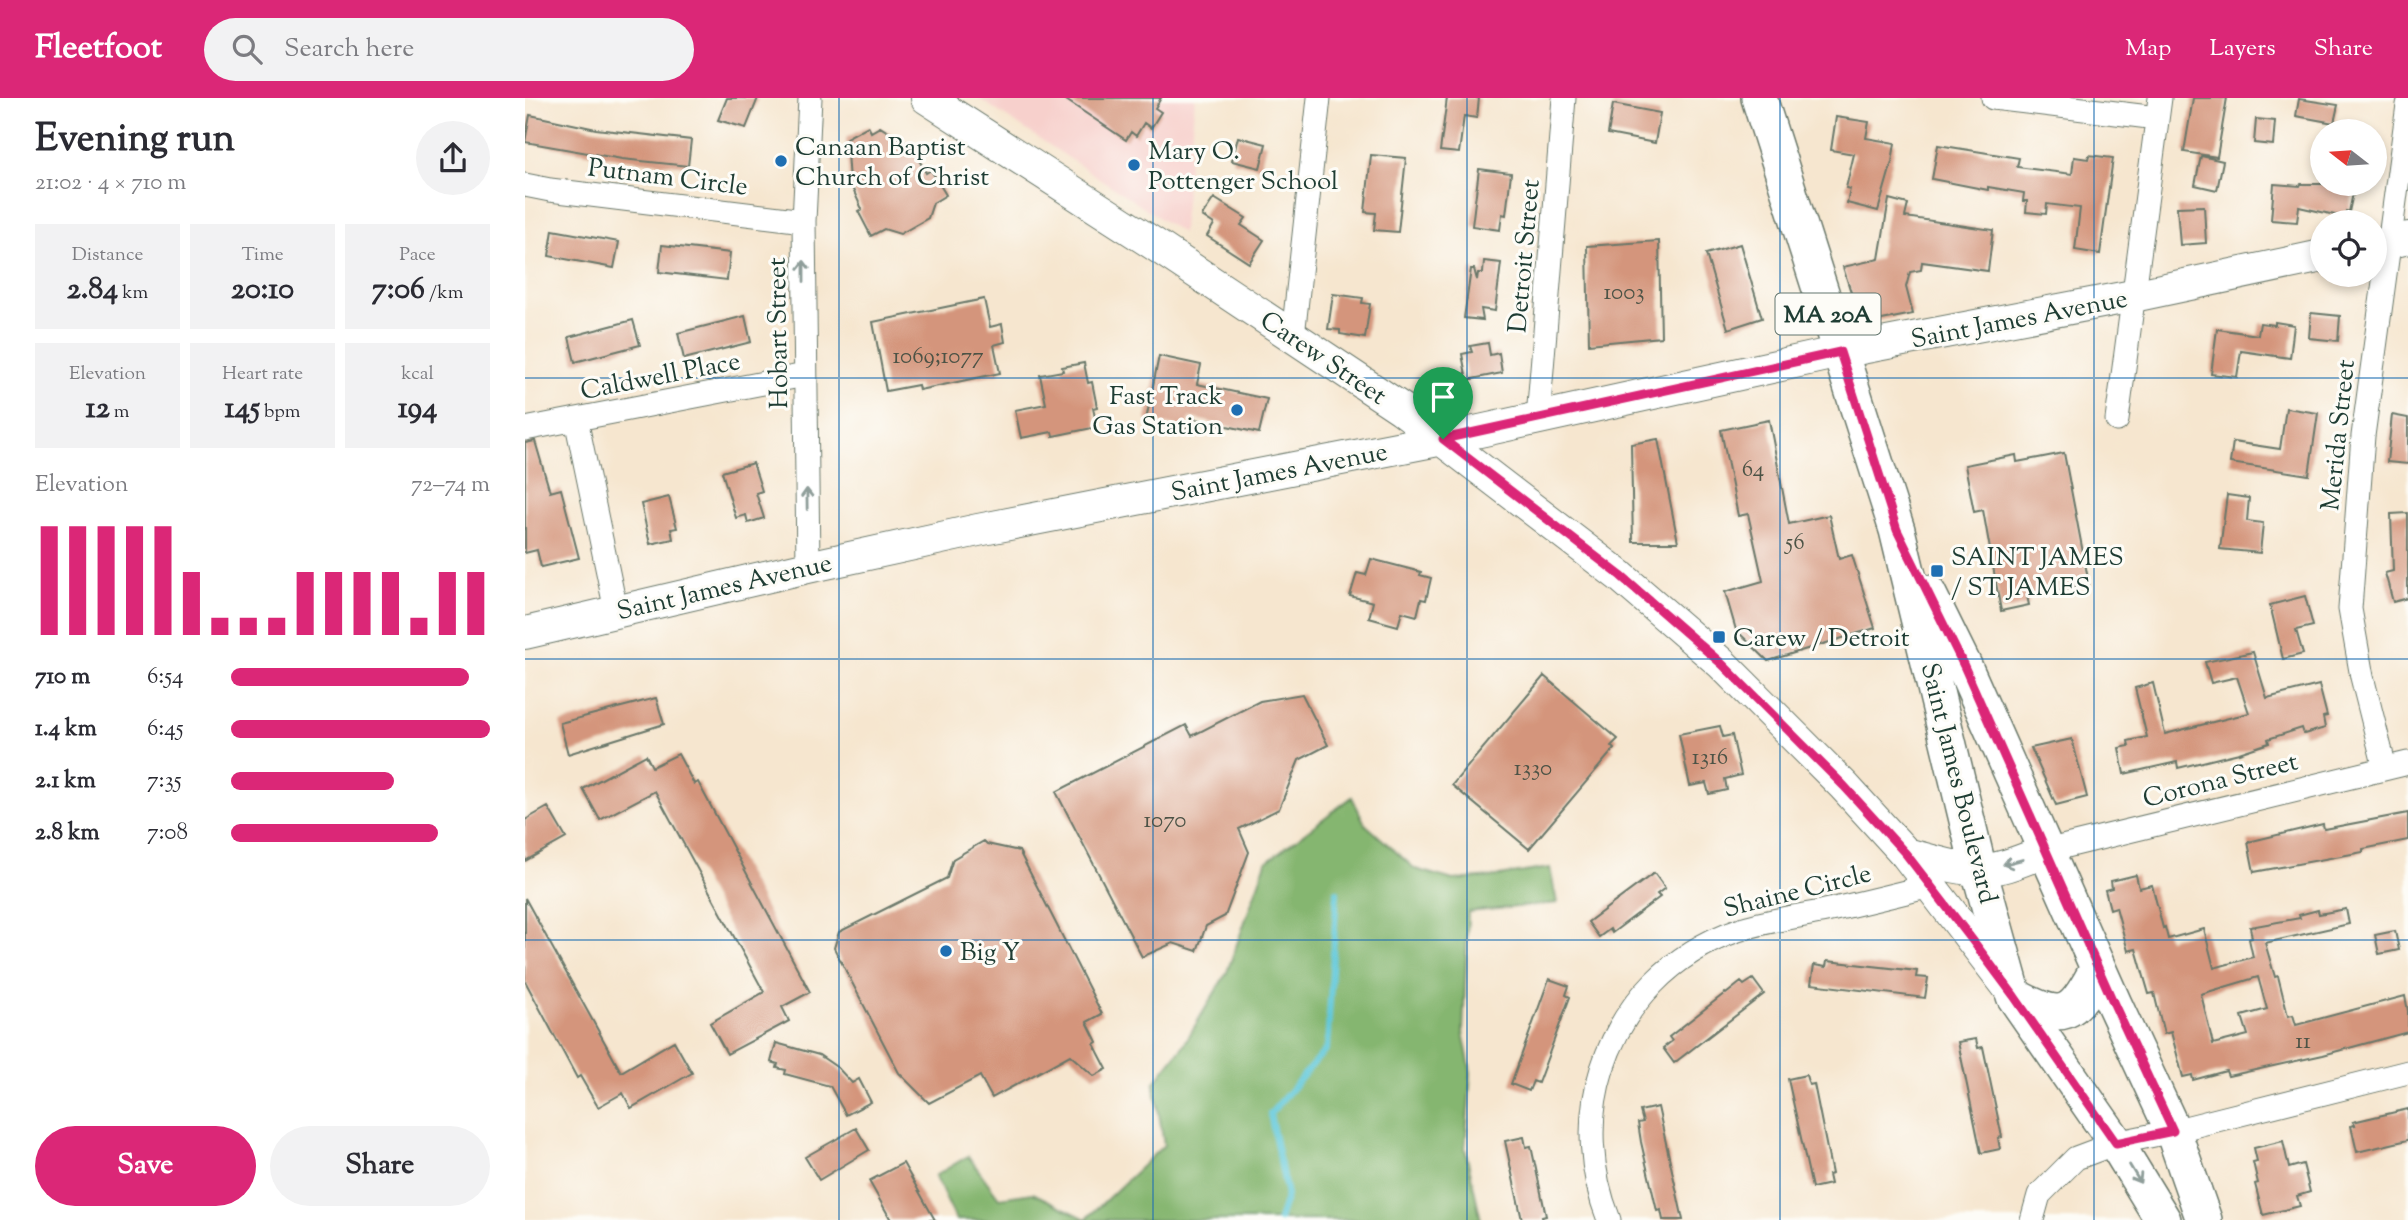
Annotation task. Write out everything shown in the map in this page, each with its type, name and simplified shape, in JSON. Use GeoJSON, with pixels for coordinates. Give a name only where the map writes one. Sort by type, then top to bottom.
{"type":"FeatureCollection","features":[{"type":"Feature","properties":{"kind":"main road","name":"Carew Street"},"geometry":{"type":"LineString","coordinates":[[927,98],[1293,336],[1443,439],[1621,576],[1722,664],[1838,780],[1906,854],[2014,996],[2116,1143],[2163,1220]]}},
{"type":"Feature","properties":{"kind":"main road","name":"Saint James Boulevard"},"geometry":{"type":"LineString","coordinates":[[1759,98],[1897,530],[1979,870],[2014,996]]}},
{"type":"Feature","properties":{"kind":"main road","name":"Saint James Avenue"},"geometry":{"type":"LineString","coordinates":[[525,633],[983,529],[1443,439],[1840,352],[2310,259]]}},
{"type":"Feature","properties":{"kind":"main road","name":"Saint James Boulevard"},"geometry":{"type":"LineString","coordinates":[[1897,530],[1964,666],[2046,851]]}},
{"type":"Feature","properties":{"kind":"main road"},"geometry":{"type":"LineString","coordinates":[[1906,854],[1979,870],[2015,863],[2046,851]]}},
{"type":"Feature","properties":{"kind":"main road","name":"MA 20A"},"geometry":{"type":"LineString","coordinates":[[2046,851],[2173,1131],[2204,1220]]}},
{"type":"Feature","properties":{"kind":"main road"},"geometry":{"type":"LineString","coordinates":[[2014,996],[2042,1010],[2063,1012],[2081,1000],[2098,968]]}},
{"type":"Feature","properties":{"kind":"street","name":"Hobart Street"},"geometry":{"type":"LineString","coordinates":[[808,567],[804,221],[810,98]]}},
{"type":"Feature","properties":{"kind":"street"},"geometry":{"type":"LineString","coordinates":[[1293,336],[1318,98]]}},
{"type":"Feature","properties":{"kind":"street","name":"Detroit Street"},"geometry":{"type":"LineString","coordinates":[[1538,418],[1564,98]]}},
{"type":"Feature","properties":{"kind":"street"},"geometry":{"type":"LineString","coordinates":[[1993,98],[2159,108],[2117,420]]}},
{"type":"Feature","properties":{"kind":"street","name":"Merida Street"},"geometry":{"type":"LineString","coordinates":[[2385,768],[2362,677],[2350,609],[2363,436],[2408,105]]}},
{"type":"Feature","properties":{"kind":"street","name":"Putnam Circle"},"geometry":{"type":"LineString","coordinates":[[525,185],[804,221]]}},
{"type":"Feature","properties":{"kind":"street","name":"Caldwell Place"},"geometry":{"type":"LineString","coordinates":[[525,429],[805,375]]}},
{"type":"Feature","properties":{"kind":"street"},"geometry":{"type":"LineString","coordinates":[[576,419],[616,611]]}},
{"type":"Feature","properties":{"kind":"street","name":"Corona Street"},"geometry":{"type":"LineString","coordinates":[[2046,851],[2408,763]]}},
{"type":"Feature","properties":{"kind":"street","name":"Shaine Circle"},"geometry":{"type":"LineString","coordinates":[[1609,1220],[1595,1177],[1592,1146],[1597,1084],[1606,1055],[1619,1028],[1635,1003],[1654,982],[1697,948],[1739,930],[1930,886]]}},
{"type":"Feature","properties":{"kind":"street"},"geometry":{"type":"LineString","coordinates":[[2032,1220],[2039,1195],[2076,1158],[2116,1143],[2408,1072]]}},
{"type":"Feature","properties":{"kind":"shaded area","name":"Mary O. Pottenger School"},"geometry":{"type":"Polygon","coordinates":[[[978,98],[1195,98],[1182,233],[978,98]]]}},
{"type":"Feature","properties":{"kind":"green space"},"geometry":{"type":"Polygon","coordinates":[[[1352,797],[1365,824],[1415,869],[1453,880],[1550,868],[1557,903],[1468,912],[1463,1032],[1471,1073],[1465,1148],[1481,1220],[956,1220],[935,1176],[968,1156],[999,1198],[1033,1193],[1086,1219],[1164,1145],[1154,1083],[1183,1046],[1227,972],[1266,862],[1352,797]]]}},
{"type":"Feature","properties":{"kind":"building"},"geometry":{"type":"Polygon","coordinates":[[[727,98],[758,98],[746,128],[718,120],[727,98]]]}},
{"type":"Feature","properties":{"kind":"building"},"geometry":{"type":"Polygon","coordinates":[[[1063,98],[1161,98],[1155,108],[1161,112],[1151,128],[1144,123],[1136,136],[1131,132],[1126,140],[1063,98]]]}},
{"type":"Feature","properties":{"kind":"building"},"geometry":{"type":"Polygon","coordinates":[[[1447,98],[1479,98],[1477,118],[1464,116],[1459,153],[1440,151],[1447,98]]]}},
{"type":"Feature","properties":{"kind":"building"},"geometry":{"type":"Polygon","coordinates":[[[2193,98],[2227,98],[2217,157],[2184,152],[2193,98]]]}},
{"type":"Feature","properties":{"kind":"building"},"geometry":{"type":"Polygon","coordinates":[[[2299,99],[2338,105],[2335,119],[2296,116],[2299,99]]]}},
{"type":"Feature","properties":{"kind":"building"},"geometry":{"type":"Polygon","coordinates":[[[1613,104],[1660,113],[1655,143],[1608,134],[1613,104]]]}},
{"type":"Feature","properties":{"kind":"building"},"geometry":{"type":"Polygon","coordinates":[[[530,115],[596,129],[691,140],[688,166],[622,159],[525,142],[530,115]]]}},
{"type":"Feature","properties":{"kind":"building"},"geometry":{"type":"Polygon","coordinates":[[[1836,117],[1869,122],[1866,138],[1895,143],[1878,211],[1847,203],[1850,189],[1846,188],[1854,154],[1831,150],[1836,117]]]}},
{"type":"Feature","properties":{"kind":"building"},"geometry":{"type":"Polygon","coordinates":[[[2256,119],[2275,121],[2273,145],[2254,143],[2256,119]]]}},
{"type":"Feature","properties":{"kind":"building"},"geometry":{"type":"Polygon","coordinates":[[[868,126],[871,132],[880,127],[912,147],[926,173],[931,170],[946,195],[933,203],[928,218],[900,234],[884,229],[871,236],[858,211],[862,209],[849,181],[846,138],[868,126]]]}},
{"type":"Feature","properties":{"kind":"building"},"geometry":{"type":"Polygon","coordinates":[[[1238,137],[1266,144],[1260,168],[1232,161],[1238,137]]]}},
{"type":"Feature","properties":{"kind":"building"},"geometry":{"type":"Polygon","coordinates":[[[1938,145],[2019,158],[2017,167],[2072,174],[2074,157],[2088,159],[2089,155],[2113,158],[2100,254],[2075,250],[2080,208],[2047,204],[2046,214],[2026,212],[2027,201],[2023,201],[2024,193],[1988,187],[1988,190],[1932,179],[1938,145]]]}},
{"type":"Feature","properties":{"kind":"building"},"geometry":{"type":"Polygon","coordinates":[[[1371,155],[1406,158],[1398,232],[1374,230],[1376,213],[1365,212],[1371,155]]]}},
{"type":"Feature","properties":{"kind":"building"},"geometry":{"type":"Polygon","coordinates":[[[2201,156],[2223,161],[2217,190],[2195,185],[2201,156]]]}},
{"type":"Feature","properties":{"kind":"building"},"geometry":{"type":"Polygon","coordinates":[[[1479,169],[1511,173],[1506,215],[1502,214],[1500,230],[1472,226],[1479,169]]]}},
{"type":"Feature","properties":{"kind":"building"},"geometry":{"type":"Polygon","coordinates":[[[2274,184],[2310,184],[2310,196],[2352,196],[2349,210],[2312,210],[2299,207],[2297,222],[2271,220],[2274,184]]]}},
{"type":"Feature","properties":{"kind":"building"},"geometry":{"type":"Polygon","coordinates":[[[1214,198],[1246,218],[1241,225],[1264,240],[1249,263],[1207,236],[1214,224],[1202,216],[1214,198]]]}},
{"type":"Feature","properties":{"kind":"building"},"geometry":{"type":"Polygon","coordinates":[[[1889,199],[1908,204],[1905,217],[1993,230],[1988,271],[1922,262],[1921,270],[1910,272],[1906,287],[1913,314],[1861,324],[1843,267],[1879,259],[1889,199]]]}},
{"type":"Feature","properties":{"kind":"building"},"geometry":{"type":"Polygon","coordinates":[[[2204,206],[2206,243],[2180,245],[2177,207],[2204,206]]]}},
{"type":"Feature","properties":{"kind":"building"},"geometry":{"type":"Polygon","coordinates":[[[553,230],[619,242],[614,268],[549,256],[553,230]]]}},
{"type":"Feature","properties":{"kind":"building"},"geometry":{"type":"Polygon","coordinates":[[[1659,241],[1661,337],[1589,344],[1587,246],[1659,241]]]}},
{"type":"Feature","properties":{"kind":"building"},"geometry":{"type":"Polygon","coordinates":[[[1740,244],[1762,318],[1728,329],[1706,254],[1740,244]]]}},
{"type":"Feature","properties":{"kind":"building"},"geometry":{"type":"Polygon","coordinates":[[[662,245],[730,253],[727,280],[659,272],[662,245]]]}},
{"type":"Feature","properties":{"kind":"building"},"geometry":{"type":"Polygon","coordinates":[[[1484,261],[1501,263],[1495,311],[1481,309],[1483,320],[1464,318],[1471,269],[1474,269],[1477,280],[1478,273],[1483,273],[1484,261]]]}},
{"type":"Feature","properties":{"kind":"building"},"geometry":{"type":"Polygon","coordinates":[[[1333,294],[1363,298],[1362,303],[1370,304],[1365,338],[1328,329],[1333,294]]]}},
{"type":"Feature","properties":{"kind":"building"},"geometry":{"type":"Polygon","coordinates":[[[984,299],[990,327],[1002,324],[1005,342],[994,345],[1000,373],[919,390],[918,385],[886,391],[873,322],[984,299]]]}},
{"type":"Feature","properties":{"kind":"building"},"geometry":{"type":"Polygon","coordinates":[[[2311,313],[2340,316],[2338,341],[2309,338],[2311,313]]]}},
{"type":"Feature","properties":{"kind":"building"},"geometry":{"type":"Polygon","coordinates":[[[745,316],[751,342],[684,359],[678,333],[745,316]]]}},
{"type":"Feature","properties":{"kind":"building"},"geometry":{"type":"Polygon","coordinates":[[[633,320],[640,345],[575,362],[569,337],[633,320]]]}},
{"type":"Feature","properties":{"kind":"building"},"geometry":{"type":"Polygon","coordinates":[[[2275,322],[2294,325],[2290,358],[2241,351],[2237,377],[2211,374],[2217,329],[2258,335],[2260,323],[2275,325],[2275,322]]]}},
{"type":"Feature","properties":{"kind":"building"},"geometry":{"type":"Polygon","coordinates":[[[1488,343],[1490,355],[1499,353],[1502,373],[1467,380],[1462,354],[1472,352],[1470,346],[1488,343]]]}},
{"type":"Feature","properties":{"kind":"building"},"geometry":{"type":"Polygon","coordinates":[[[1159,356],[1201,365],[1197,384],[1267,399],[1259,433],[1190,418],[1187,429],[1146,420],[1159,356]]]}},
{"type":"Feature","properties":{"kind":"building"},"geometry":{"type":"Polygon","coordinates":[[[1084,363],[1088,383],[1092,382],[1097,407],[1093,408],[1097,427],[1053,436],[1052,432],[1021,438],[1015,410],[1046,404],[1040,375],[1063,371],[1062,367],[1084,363]]]}},
{"type":"Feature","properties":{"kind":"building"},"geometry":{"type":"Polygon","coordinates":[[[2286,408],[2318,413],[2309,475],[2230,463],[2233,442],[2280,449],[2286,408]]]}},
{"type":"Feature","properties":{"kind":"building"},"geometry":{"type":"Polygon","coordinates":[[[2392,415],[2408,418],[2408,464],[2387,462],[2392,415]]]}},
{"type":"Feature","properties":{"kind":"building"},"geometry":{"type":"Polygon","coordinates":[[[1769,420],[1789,524],[1829,515],[1839,559],[1852,555],[1875,628],[1768,661],[1736,630],[1725,592],[1763,581],[1748,514],[1738,516],[1721,430],[1769,420]]]}},
{"type":"Feature","properties":{"kind":"building"},"geometry":{"type":"Polygon","coordinates":[[[1658,439],[1678,542],[1633,542],[1631,444],[1658,439]]]}},
{"type":"Feature","properties":{"kind":"building"},"geometry":{"type":"Polygon","coordinates":[[[535,441],[550,492],[561,489],[579,558],[541,567],[537,550],[525,553],[525,443],[535,441]]]}},
{"type":"Feature","properties":{"kind":"building"},"geometry":{"type":"Polygon","coordinates":[[[2064,453],[2089,584],[2027,596],[2029,605],[2001,611],[1983,510],[1974,512],[1965,465],[2016,455],[2017,462],[2064,453]]]}},
{"type":"Feature","properties":{"kind":"building"},"geometry":{"type":"Polygon","coordinates":[[[753,463],[762,491],[756,493],[764,518],[748,523],[746,515],[736,518],[722,472],[753,463]]]}},
{"type":"Feature","properties":{"kind":"building"},"geometry":{"type":"Polygon","coordinates":[[[2227,495],[2249,498],[2247,521],[2263,523],[2260,553],[2220,549],[2227,495]]]}},
{"type":"Feature","properties":{"kind":"building"},"geometry":{"type":"Polygon","coordinates":[[[669,497],[677,528],[671,529],[673,539],[650,544],[641,504],[669,497]]]}},
{"type":"Feature","properties":{"kind":"building"},"geometry":{"type":"Polygon","coordinates":[[[2408,513],[2408,598],[2393,602],[2385,573],[2393,571],[2391,514],[2408,513]]]}},
{"type":"Feature","properties":{"kind":"building"},"geometry":{"type":"Polygon","coordinates":[[[1371,559],[1421,572],[1420,575],[1431,578],[1426,600],[1421,599],[1417,616],[1402,612],[1398,626],[1369,618],[1373,602],[1350,596],[1357,573],[1366,575],[1371,559]]]}},
{"type":"Feature","properties":{"kind":"building"},"geometry":{"type":"Polygon","coordinates":[[[2305,596],[2313,626],[2296,630],[2303,654],[2283,659],[2270,605],[2305,596]]]}},
{"type":"Feature","properties":{"kind":"building"},"geometry":{"type":"Polygon","coordinates":[[[2253,652],[2267,698],[2319,685],[2327,716],[2323,717],[2325,728],[2304,734],[2302,728],[2268,739],[2269,743],[2239,753],[2178,768],[2177,762],[2124,774],[2119,748],[2129,746],[2128,741],[2147,737],[2135,688],[2153,683],[2165,734],[2249,713],[2237,677],[2211,683],[2205,662],[2253,652]]]}},
{"type":"Feature","properties":{"kind":"building"},"geometry":{"type":"Polygon","coordinates":[[[1544,676],[1618,739],[1611,746],[1614,749],[1529,849],[1452,785],[1544,676]]]}},
{"type":"Feature","properties":{"kind":"building"},"geometry":{"type":"Polygon","coordinates":[[[1302,694],[1328,745],[1299,760],[1279,809],[1239,829],[1249,852],[1225,916],[1206,926],[1197,951],[1173,943],[1142,957],[1056,792],[1186,725],[1192,736],[1260,701],[1302,694]]]}},
{"type":"Feature","properties":{"kind":"building"},"geometry":{"type":"Polygon","coordinates":[[[656,698],[664,724],[568,754],[560,723],[656,698]]]}},
{"type":"Feature","properties":{"kind":"building"},"geometry":{"type":"Polygon","coordinates":[[[1720,726],[1723,737],[1732,735],[1741,775],[1725,779],[1727,790],[1709,794],[1706,783],[1690,786],[1679,734],[1720,726]]]}},
{"type":"Feature","properties":{"kind":"building"},"geometry":{"type":"Polygon","coordinates":[[[2072,739],[2087,797],[2056,805],[2031,748],[2072,739]]]}},
{"type":"Feature","properties":{"kind":"building"},"geometry":{"type":"Polygon","coordinates":[[[678,754],[694,784],[698,782],[810,992],[782,1007],[789,1021],[727,1054],[710,1023],[764,992],[655,791],[600,820],[583,789],[646,755],[652,767],[678,754]]]}},
{"type":"Feature","properties":{"kind":"building"},"geometry":{"type":"Polygon","coordinates":[[[548,807],[566,838],[525,861],[525,820],[548,807]]]}},
{"type":"Feature","properties":{"kind":"building"},"geometry":{"type":"Polygon","coordinates":[[[2408,813],[2408,840],[2363,849],[2363,852],[2254,872],[2248,842],[2323,824],[2324,829],[2408,813]]]}},
{"type":"Feature","properties":{"kind":"building"},"geometry":{"type":"Polygon","coordinates":[[[984,841],[1019,851],[1102,1014],[1087,1022],[1097,1042],[1094,1044],[1107,1069],[1094,1076],[1070,1055],[992,1098],[980,1076],[929,1103],[899,1073],[834,948],[839,932],[947,878],[953,859],[984,841]]]}},
{"type":"Feature","properties":{"kind":"building"},"geometry":{"type":"Polygon","coordinates":[[[1654,873],[1665,888],[1657,894],[1660,897],[1612,933],[1610,929],[1599,937],[1588,922],[1654,873]]]}},
{"type":"Feature","properties":{"kind":"building"},"geometry":{"type":"Polygon","coordinates":[[[2136,875],[2139,888],[2152,885],[2168,939],[2204,929],[2214,968],[2253,957],[2249,939],[2252,938],[2250,927],[2300,918],[2299,915],[2318,910],[2319,914],[2346,909],[2349,924],[2265,943],[2275,977],[2278,976],[2288,1016],[2293,1015],[2296,1025],[2405,996],[2408,1032],[2323,1055],[2228,1076],[2226,1071],[2193,1080],[2192,1075],[2183,1077],[2171,1032],[2164,1034],[2154,993],[2149,994],[2136,949],[2128,951],[2116,907],[2110,909],[2105,890],[2112,888],[2111,881],[2136,875]],[[2258,977],[2201,994],[2213,1044],[2248,1035],[2242,1016],[2267,1009],[2258,977]]]}},
{"type":"Feature","properties":{"kind":"building"},"geometry":{"type":"Polygon","coordinates":[[[525,898],[621,1072],[674,1041],[692,1073],[631,1108],[623,1093],[598,1107],[580,1076],[577,1078],[525,981],[525,898]]]}},
{"type":"Feature","properties":{"kind":"building"},"geometry":{"type":"Polygon","coordinates":[[[2395,931],[2399,950],[2379,954],[2375,935],[2395,931]]]}},
{"type":"Feature","properties":{"kind":"building"},"geometry":{"type":"Polygon","coordinates":[[[1827,961],[1917,971],[1916,977],[1928,978],[1925,998],[1811,984],[1814,965],[1826,967],[1827,961]]]}},
{"type":"Feature","properties":{"kind":"building"},"geometry":{"type":"Polygon","coordinates":[[[1549,979],[1569,986],[1566,995],[1570,997],[1538,1083],[1533,1081],[1529,1091],[1511,1084],[1549,979]]]}},
{"type":"Feature","properties":{"kind":"building"},"geometry":{"type":"Polygon","coordinates":[[[1753,979],[1764,994],[1674,1063],[1663,1048],[1672,1041],[1669,1037],[1725,993],[1741,982],[1744,985],[1753,979]]]}},
{"type":"Feature","properties":{"kind":"building"},"geometry":{"type":"Polygon","coordinates":[[[1976,1039],[1978,1048],[1983,1047],[2002,1137],[1998,1138],[2000,1149],[1981,1153],[1958,1042],[1976,1039]]]}},
{"type":"Feature","properties":{"kind":"building"},"geometry":{"type":"Polygon","coordinates":[[[776,1043],[819,1055],[838,1068],[852,1083],[859,1079],[871,1102],[846,1115],[830,1086],[785,1074],[786,1070],[777,1068],[778,1064],[771,1062],[776,1043]]]}},
{"type":"Feature","properties":{"kind":"building"},"geometry":{"type":"Polygon","coordinates":[[[1806,1075],[1809,1085],[1814,1084],[1832,1174],[1828,1175],[1830,1184],[1812,1188],[1788,1079],[1806,1075]]]}},
{"type":"Feature","properties":{"kind":"building"},"geometry":{"type":"Polygon","coordinates":[[[1658,1107],[1683,1220],[1663,1220],[1661,1210],[1657,1211],[1641,1142],[1638,1123],[1643,1122],[1640,1111],[1658,1107]]]}},
{"type":"Feature","properties":{"kind":"building"},"geometry":{"type":"Polygon","coordinates":[[[2408,1109],[2408,1140],[2357,1152],[2351,1126],[2355,1125],[2353,1122],[2408,1109]]]}},
{"type":"Feature","properties":{"kind":"building"},"geometry":{"type":"Polygon","coordinates":[[[856,1128],[869,1150],[819,1180],[805,1157],[856,1128]]]}},
{"type":"Feature","properties":{"kind":"building"},"geometry":{"type":"Polygon","coordinates":[[[1524,1137],[1526,1147],[1531,1146],[1546,1216],[1542,1217],[1543,1220],[1522,1220],[1505,1141],[1524,1137]]]}},
{"type":"Feature","properties":{"kind":"building"},"geometry":{"type":"Polygon","coordinates":[[[2283,1141],[2289,1168],[2303,1164],[2310,1192],[2297,1196],[2300,1206],[2263,1215],[2255,1184],[2258,1183],[2253,1162],[2257,1161],[2254,1148],[2283,1141]]]}},
{"type":"Feature","properties":{"kind":"building"},"geometry":{"type":"Polygon","coordinates":[[[903,1163],[935,1220],[891,1220],[869,1181],[903,1163]]]}},
{"type":"Feature","properties":{"kind":"waterway"},"geometry":{"type":"LineString","coordinates":[[1279,1220],[1287,1195],[1270,1114],[1327,1048],[1337,892]]}},
{"type":"Feature","properties":{"kind":"place","name":"Canaan Baptist Church of Christ"},"geometry":{"type":"Point","coordinates":[781,161]}},
{"type":"Feature","properties":{"kind":"place","name":"Mary O. Pottenger School"},"geometry":{"type":"Point","coordinates":[1134,165]}},
{"type":"Feature","properties":{"kind":"place","name":"Fast Track Gas Station"},"geometry":{"type":"Point","coordinates":[1237,410]}},
{"type":"Feature","properties":{"kind":"place","name":"SAINT JAMES / ST JAMES"},"geometry":{"type":"Point","coordinates":[1937,571]}},
{"type":"Feature","properties":{"kind":"place","name":"Carew / Detroit"},"geometry":{"type":"Point","coordinates":[1719,637]}},
{"type":"Feature","properties":{"kind":"place","name":"Big Y"},"geometry":{"type":"Point","coordinates":[946,951]}},
{"type":"Feature","properties":{"kind":"route"},"geometry":{"type":"LineString","coordinates":[[1840,352],[1897,530],[1964,666],[2173,1131],[2116,1143],[1973,941],[1906,854],[1844,786],[1722,664],[1621,576],[1443,439],[1840,352]]}}]}
